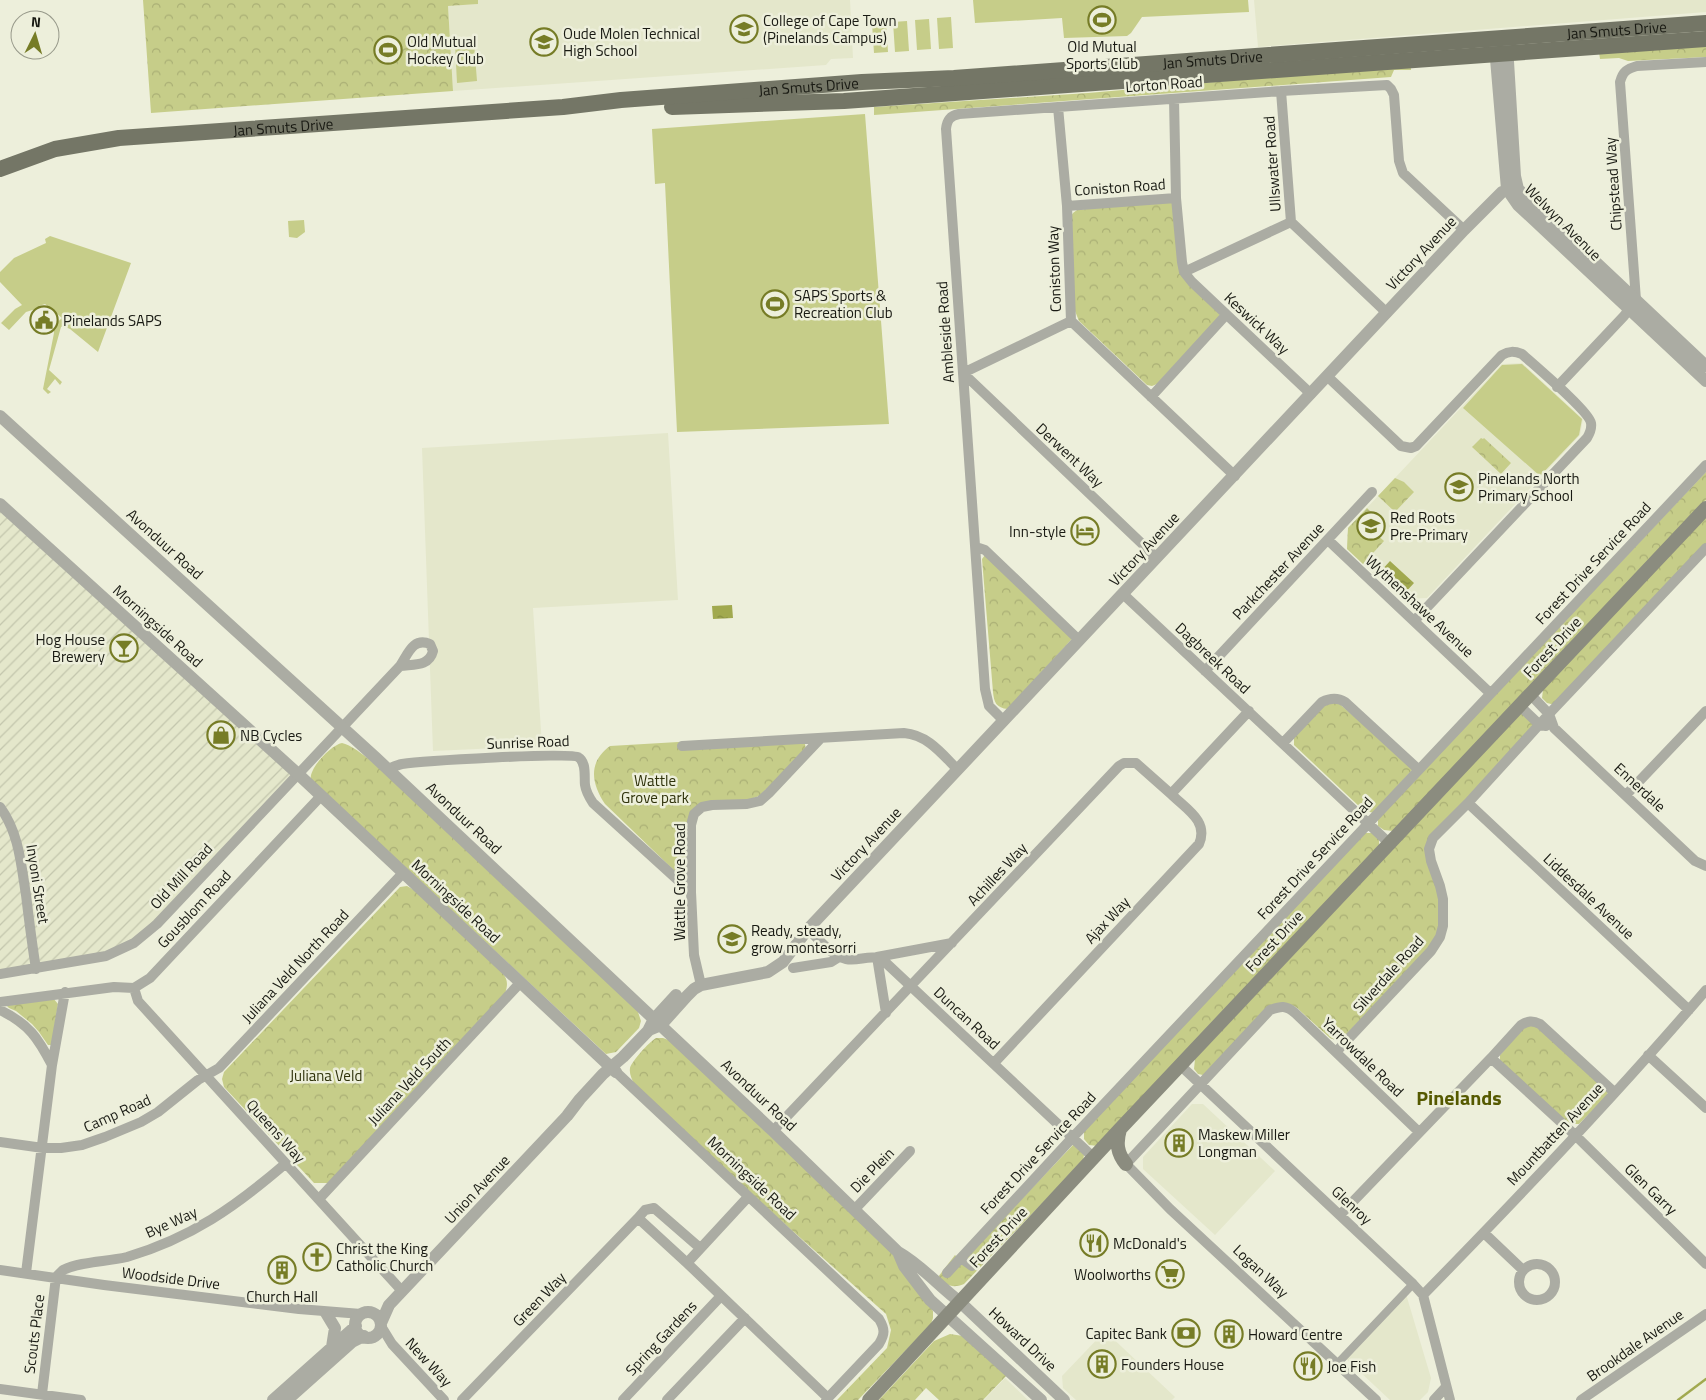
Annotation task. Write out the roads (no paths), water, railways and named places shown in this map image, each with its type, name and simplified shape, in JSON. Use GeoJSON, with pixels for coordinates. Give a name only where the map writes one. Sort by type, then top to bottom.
{"type":"FeatureCollection","features":[{"type":"Feature","properties":{"kind":"main road","name":"Jan Smuts Drive"},"geometry":{"type":"LineString","coordinates":[[1501,46],[1706,24]]}},
{"type":"Feature","properties":{"kind":"main road","name":"Jan Smuts Drive"},"geometry":{"type":"LineString","coordinates":[[0,169],[55,149],[119,138],[569,106],[621,100],[862,82],[1501,46],[1706,39]]}},
{"type":"Feature","properties":{"kind":"main road","name":"Forest Drive"},"geometry":{"type":"LineString","coordinates":[[869,1400],[1093,1157],[1706,508]]}},
{"type":"Feature","properties":{"kind":"main road"},"geometry":{"type":"LineString","coordinates":[[1120,1129],[1117,1142],[1118,1150],[1126,1164]]}},
{"type":"Feature","properties":{"kind":"street","name":"Welwyn Avenue"},"geometry":{"type":"LineString","coordinates":[[1501,46],[1512,188],[1518,205],[1706,366]]}},
{"type":"Feature","properties":{"kind":"street","name":"Chipstead Way"},"geometry":{"type":"LineString","coordinates":[[1633,304],[1620,82],[1622,74],[1627,69],[1636,66],[1706,62]]}},
{"type":"Feature","properties":{"kind":"street","name":"Lorton Road"},"geometry":{"type":"LineString","coordinates":[[952,116],[1387,85],[1394,95],[1398,162],[1403,173],[1464,230]]}},
{"type":"Feature","properties":{"kind":"street","name":"Ullswater Road"},"geometry":{"type":"LineString","coordinates":[[1282,91],[1291,222],[1387,313]]}},
{"type":"Feature","properties":{"kind":"street"},"geometry":{"type":"LineString","coordinates":[[1174,99],[1176,198],[1184,272],[1291,222]]}},
{"type":"Feature","properties":{"kind":"street","name":"Coniston Way"},"geometry":{"type":"LineString","coordinates":[[1058,107],[1067,206],[1071,321],[1235,476]]}},
{"type":"Feature","properties":{"kind":"street","name":"Ambleside Road"},"geometry":{"type":"LineString","coordinates":[[952,116],[947,121],[946,129],[986,698],[989,706],[1004,721]]}},
{"type":"Feature","properties":{"kind":"street","name":"Welwyn Avenue"},"geometry":{"type":"LineString","coordinates":[[1512,188],[1522,194],[1633,304],[1706,381]]}},
{"type":"Feature","properties":{"kind":"street","name":"Victory Avenue"},"geometry":{"type":"LineString","coordinates":[[655,1025],[690,981],[768,972],[783,962],[808,929],[1464,230],[1502,192],[1512,188]]}},
{"type":"Feature","properties":{"kind":"street","name":"Coniston Road"},"geometry":{"type":"LineString","coordinates":[[1067,206],[1176,198]]}},
{"type":"Feature","properties":{"kind":"street"},"geometry":{"type":"LineString","coordinates":[[1494,201],[1505,199],[1518,205]]}},
{"type":"Feature","properties":{"kind":"street","name":"Keswick Way"},"geometry":{"type":"LineString","coordinates":[[1184,272],[1226,315],[1310,394]]}},
{"type":"Feature","properties":{"kind":"street"},"geometry":{"type":"LineString","coordinates":[[1557,387],[1633,304]]}},
{"type":"Feature","properties":{"kind":"street"},"geometry":{"type":"LineString","coordinates":[[1151,397],[1226,315]]}},
{"type":"Feature","properties":{"kind":"street"},"geometry":{"type":"LineString","coordinates":[[963,373],[1071,321]]}},
{"type":"Feature","properties":{"kind":"street"},"geometry":{"type":"LineString","coordinates":[[1328,377],[1401,446],[1411,448],[1416,446],[1502,355],[1515,351],[1522,354],[1588,415],[1591,422],[1591,430],[1587,438],[1415,620]]}},
{"type":"Feature","properties":{"kind":"street","name":"Derwent Way"},"geometry":{"type":"LineString","coordinates":[[963,373],[1158,558]]}},
{"type":"Feature","properties":{"kind":"street","name":"Avonduur Road"},"geometry":{"type":"LineString","coordinates":[[0,416],[388,769],[655,1025],[774,1131],[898,1252],[910,1273],[930,1300],[947,1316]]}},
{"type":"Feature","properties":{"kind":"street","name":"Forest Drive Service Road"},"geometry":{"type":"LineString","coordinates":[[947,1273],[1418,769],[1706,465]]}},
{"type":"Feature","properties":{"kind":"street","name":"Parkchester Avenue"},"geometry":{"type":"LineString","coordinates":[[1205,671],[1372,492]]}},
{"type":"Feature","properties":{"kind":"street","name":"Morningside Road"},"geometry":{"type":"LineString","coordinates":[[0,504],[298,774],[879,1319],[884,1327],[884,1336],[879,1344],[827,1399]]}},
{"type":"Feature","properties":{"kind":"street","name":"Wythenshawe Avenue"},"geometry":{"type":"LineString","coordinates":[[1328,540],[1415,620],[1490,694]]}},
{"type":"Feature","properties":{"kind":"street"},"geometry":{"type":"LineString","coordinates":[[976,547],[985,550],[1080,640]]}},
{"type":"Feature","properties":{"kind":"street"},"geometry":{"type":"LineString","coordinates":[[1468,803],[1706,548]]}},
{"type":"Feature","properties":{"kind":"street","name":"Dagbreek Road"},"geometry":{"type":"LineString","coordinates":[[1123,594],[1389,843]]}},
{"type":"Feature","properties":{"kind":"street","name":"Old Mill Road"},"geometry":{"type":"LineString","coordinates":[[0,974],[106,956],[126,948],[142,937],[157,924],[400,666]]}},
{"type":"Feature","properties":{"kind":"street"},"geometry":{"type":"LineString","coordinates":[[1520,706],[1540,725],[1554,728],[1550,714],[1530,694]]}},
{"type":"Feature","properties":{"kind":"street"},"geometry":{"type":"LineString","coordinates":[[1283,744],[1322,702],[1328,699],[1340,699],[1418,769]]}},
{"type":"Feature","properties":{"kind":"street"},"geometry":{"type":"LineString","coordinates":[[1626,795],[1706,711]]}},
{"type":"Feature","properties":{"kind":"street"},"geometry":{"type":"LineString","coordinates":[[1171,794],[1248,712]]}},
{"type":"Feature","properties":{"kind":"street","name":"Ennerdale"},"geometry":{"type":"LineString","coordinates":[[1554,728],[1695,861],[1706,866]]}},
{"type":"Feature","properties":{"kind":"street"},"geometry":{"type":"LineString","coordinates":[[682,746],[904,733],[914,734],[923,738],[958,770]]}},
{"type":"Feature","properties":{"kind":"street","name":"Wattle Grove Road"},"geometry":{"type":"LineString","coordinates":[[700,981],[694,955],[691,892],[691,826],[694,814],[702,807],[746,804],[760,800],[769,793],[820,739]]}},
{"type":"Feature","properties":{"kind":"street","name":"Sunrise Road"},"geometry":{"type":"LineString","coordinates":[[388,769],[401,764],[576,755],[581,758],[584,764],[585,785],[588,795],[593,802],[691,892]]}},
{"type":"Feature","properties":{"kind":"street","name":"Achilles Way"},"geometry":{"type":"LineString","coordinates":[[774,1131],[1118,766],[1124,763],[1136,763],[1171,794]]}},
{"type":"Feature","properties":{"kind":"street","name":"Ajax Way"},"geometry":{"type":"LineString","coordinates":[[994,1063],[1199,844],[1202,836],[1202,828],[1199,821],[1171,794]]}},
{"type":"Feature","properties":{"kind":"street","name":"Gousblom Road"},"geometry":{"type":"LineString","coordinates":[[134,988],[150,978],[321,796]]}},
{"type":"Feature","properties":{"kind":"street","name":"Silverdale Road"},"geometry":{"type":"LineString","coordinates":[[1336,1052],[1431,951],[1440,937],[1443,926],[1443,899],[1429,850],[1433,838],[1468,803]]}},
{"type":"Feature","properties":{"kind":"street","name":"Liddesdale Avenue"},"geometry":{"type":"LineString","coordinates":[[1468,803],[1689,1010]]}},
{"type":"Feature","properties":{"kind":"street","name":"Inyoni Street"},"geometry":{"type":"LineString","coordinates":[[0,807],[15,833],[20,853],[36,968]]}},
{"type":"Feature","properties":{"kind":"street","name":"Juliana Veld North Road"},"geometry":{"type":"LineString","coordinates":[[206,1076],[218,1068],[403,873]]}},
{"type":"Feature","properties":{"kind":"street"},"geometry":{"type":"LineString","coordinates":[[808,929],[839,957],[852,959],[877,957],[952,943]]}},
{"type":"Feature","properties":{"kind":"street"},"geometry":{"type":"LineString","coordinates":[[793,968],[831,962],[839,957]]}},
{"type":"Feature","properties":{"kind":"street"},"geometry":{"type":"LineString","coordinates":[[877,957],[886,1012]]}},
{"type":"Feature","properties":{"kind":"street","name":"Duncan Road"},"geometry":{"type":"LineString","coordinates":[[877,957],[911,986],[1093,1157]]}},
{"type":"Feature","properties":{"kind":"street","name":"Juliana Veld South"},"geometry":{"type":"LineString","coordinates":[[319,1199],[520,983]]}},
{"type":"Feature","properties":{"kind":"street"},"geometry":{"type":"LineString","coordinates":[[0,1002],[65,992],[114,987],[134,988]]}},
{"type":"Feature","properties":{"kind":"street","name":"Queens Way"},"geometry":{"type":"LineString","coordinates":[[134,988],[138,1001],[402,1291]]}},
{"type":"Feature","properties":{"kind":"street","name":"Mountbatten Avenue"},"geometry":{"type":"LineString","coordinates":[[1423,1295],[1484,1233],[1575,1135],[1706,990]]}},
{"type":"Feature","properties":{"kind":"street"},"geometry":{"type":"LineString","coordinates":[[26,1273],[52,1065],[65,992]]}},
{"type":"Feature","properties":{"kind":"street","name":"Yarrowdale Road"},"geometry":{"type":"LineString","coordinates":[[1200,1084],[1270,1010],[1283,1006],[1290,1008],[1419,1132]]}},
{"type":"Feature","properties":{"kind":"street"},"geometry":{"type":"LineString","coordinates":[[0,1010],[29,1028],[52,1065]]}},
{"type":"Feature","properties":{"kind":"street"},"geometry":{"type":"LineString","coordinates":[[1340,1215],[1491,1058],[1520,1024],[1527,1021],[1534,1021],[1540,1024],[1614,1092]]}},
{"type":"Feature","properties":{"kind":"street","name":"Union Avenue"},"geometry":{"type":"LineString","coordinates":[[273,1400],[368,1325],[389,1305],[568,1116],[580,1099],[613,1069],[655,1025]]}},
{"type":"Feature","properties":{"kind":"street"},"geometry":{"type":"LineString","coordinates":[[1648,1054],[1706,1108]]}},
{"type":"Feature","properties":{"kind":"street","name":"Glen Garry"},"geometry":{"type":"LineString","coordinates":[[1491,1058],[1575,1135],[1706,1264]]}},
{"type":"Feature","properties":{"kind":"street","name":"Glenroy"},"geometry":{"type":"LineString","coordinates":[[1180,1065],[1423,1295],[1450,1400]]}},
{"type":"Feature","properties":{"kind":"street","name":"Camp Road"},"geometry":{"type":"LineString","coordinates":[[0,1142],[43,1148],[82,1145],[122,1130],[158,1112],[198,1080],[206,1076]]}},
{"type":"Feature","properties":{"kind":"street"},"geometry":{"type":"LineString","coordinates":[[1126,1164],[1200,1084]]}},
{"type":"Feature","properties":{"kind":"street","name":"Die Plein"},"geometry":{"type":"LineString","coordinates":[[855,1209],[910,1151]]}},
{"type":"Feature","properties":{"kind":"street","name":"Bye Way"},"geometry":{"type":"LineString","coordinates":[[56,1277],[68,1268],[135,1254],[200,1226],[247,1196],[285,1164]]}},
{"type":"Feature","properties":{"kind":"street","name":"Logan Way"},"geometry":{"type":"LineString","coordinates":[[1126,1164],[1170,1209],[1376,1400]]}},
{"type":"Feature","properties":{"kind":"street"},"geometry":{"type":"LineString","coordinates":[[687,1263],[748,1197]]}},
{"type":"Feature","properties":{"kind":"street","name":"Green Way"},"geometry":{"type":"LineString","coordinates":[[462,1400],[646,1210],[654,1208],[700,1248]]}},
{"type":"Feature","properties":{"kind":"street"},"geometry":{"type":"LineString","coordinates":[[638,1218],[827,1399]]}},
{"type":"Feature","properties":{"kind":"street"},"geometry":{"type":"LineString","coordinates":[[1484,1233],[1523,1270]]}},
{"type":"Feature","properties":{"kind":"street","name":"Avonduur Road"},"geometry":{"type":"LineString","coordinates":[[898,1252],[910,1258],[960,1302]]}},
{"type":"Feature","properties":{"kind":"street"},"geometry":{"type":"LineString","coordinates":[[961,1258],[972,1266]]}},
{"type":"Feature","properties":{"kind":"street","name":"Woodside Drive"},"geometry":{"type":"LineString","coordinates":[[0,1270],[332,1313],[368,1325]]}},
{"type":"Feature","properties":{"kind":"street","name":"Scouts Place"},"geometry":{"type":"LineString","coordinates":[[44,1397],[56,1277]]}},
{"type":"Feature","properties":{"kind":"street"},"geometry":{"type":"LineString","coordinates":[[1338,1363],[1413,1284]]}},
{"type":"Feature","properties":{"kind":"street","name":"Spring Gardens"},"geometry":{"type":"LineString","coordinates":[[623,1400],[721,1296]]}},
{"type":"Feature","properties":{"kind":"street","name":"Howard Drive"},"geometry":{"type":"LineString","coordinates":[[960,1302],[1064,1400]]}},
{"type":"Feature","properties":{"kind":"street"},"geometry":{"type":"LineString","coordinates":[[332,1313],[335,1351]]}},
{"type":"Feature","properties":{"kind":"street","name":"Brookdale Avenue"},"geometry":{"type":"LineString","coordinates":[[1581,1400],[1706,1314]]}},
{"type":"Feature","properties":{"kind":"street"},"geometry":{"type":"LineString","coordinates":[[947,1316],[1041,1400]]}},
{"type":"Feature","properties":{"kind":"street"},"geometry":{"type":"LineString","coordinates":[[667,1400],[744,1318]]}},
{"type":"Feature","properties":{"kind":"street","name":"New Way"},"geometry":{"type":"LineString","coordinates":[[368,1325],[392,1344],[444,1400]]}},
{"type":"Feature","properties":{"kind":"street","name":"Union Avenue"},"geometry":{"type":"LineString","coordinates":[[287,1400],[335,1351]]}},
{"type":"Feature","properties":{"kind":"street"},"geometry":{"type":"LineString","coordinates":[[1434,1400],[1446,1387]]}},
{"type":"Feature","properties":{"kind":"street","name":"Scouts Place"},"geometry":{"type":"LineString","coordinates":[[0,1389],[44,1397],[81,1400]]}},
{"type":"Feature","properties":{"kind":"water"},"geometry":{"type":"Polygon","coordinates":[[[1390,561],[1414,583],[1403,595],[1379,573],[1390,561]]]}},
{"type":"Feature","properties":{"kind":"water"},"geometry":{"type":"Polygon","coordinates":[[[732,605],[733,618],[713,619],[712,606],[732,605]]]}},
{"type":"Feature","properties":{"kind":"waterway"},"geometry":{"type":"LineString","coordinates":[[1678,1400],[1706,1379]]}},
{"type":"Feature","properties":{"kind":"place","name":"Old Mutual Sports Club"},"geometry":{"type":"Point","coordinates":[1102,20]}},
{"type":"Feature","properties":{"kind":"place","name":"College of Cape Town (Pinelands Campus)"},"geometry":{"type":"Point","coordinates":[744,29]}},
{"type":"Feature","properties":{"kind":"place","name":"Oude Molen Technical High School"},"geometry":{"type":"Point","coordinates":[544,42]}},
{"type":"Feature","properties":{"kind":"place","name":"Old Mutual Hockey Club"},"geometry":{"type":"Point","coordinates":[388,50]}},
{"type":"Feature","properties":{"kind":"place","name":"SAPS Sports & Recreation Club"},"geometry":{"type":"Point","coordinates":[775,304]}},
{"type":"Feature","properties":{"kind":"place","name":"Pinelands SAPS"},"geometry":{"type":"Point","coordinates":[44,320]}},
{"type":"Feature","properties":{"kind":"place","name":"Pinelands North Primary School"},"geometry":{"type":"Point","coordinates":[1459,487]}},
{"type":"Feature","properties":{"kind":"place","name":"Red Roots Pre-Primary"},"geometry":{"type":"Point","coordinates":[1371,526]}},
{"type":"Feature","properties":{"kind":"place","name":"Inn-style"},"geometry":{"type":"Point","coordinates":[1085,531]}},
{"type":"Feature","properties":{"kind":"place","name":"Hog House Brewery"},"geometry":{"type":"Point","coordinates":[124,648]}},
{"type":"Feature","properties":{"kind":"place","name":"NB Cycles"},"geometry":{"type":"Point","coordinates":[221,735]}},
{"type":"Feature","properties":{"kind":"place","name":"Ready, steady, grow montesorri"},"geometry":{"type":"Point","coordinates":[732,939]}},
{"type":"Feature","properties":{"kind":"place","name":"Maskew Miller Longman"},"geometry":{"type":"Point","coordinates":[1179,1143]}},
{"type":"Feature","properties":{"kind":"place","name":"McDonald's"},"geometry":{"type":"Point","coordinates":[1094,1243]}},
{"type":"Feature","properties":{"kind":"place","name":"Christ the King Catholic Church"},"geometry":{"type":"Point","coordinates":[317,1257]}},
{"type":"Feature","properties":{"kind":"place","name":"Church Hall"},"geometry":{"type":"Point","coordinates":[282,1270]}},
{"type":"Feature","properties":{"kind":"place","name":"Woolworths"},"geometry":{"type":"Point","coordinates":[1170,1274]}},
{"type":"Feature","properties":{"kind":"place","name":"Capitec Bank"},"geometry":{"type":"Point","coordinates":[1186,1333]}},
{"type":"Feature","properties":{"kind":"place","name":"Howard Centre"},"geometry":{"type":"Point","coordinates":[1229,1334]}},
{"type":"Feature","properties":{"kind":"place","name":"Founders House"},"geometry":{"type":"Point","coordinates":[1102,1364]}},
{"type":"Feature","properties":{"kind":"place","name":"Joe Fish"},"geometry":{"type":"Point","coordinates":[1308,1366]}},
{"type":"Feature","properties":{"kind":"district","name":"Pinelands"},"geometry":{"type":"Point","coordinates":[1459,1097]}},
{"type":"Feature","properties":{"kind":"park label","name":"Wattle Grove park"},"geometry":{"type":"Point","coordinates":[655,788]}},
{"type":"Feature","properties":{"kind":"park label","name":"Juliana Veld"},"geometry":{"type":"Point","coordinates":[326,1075]}}]}
